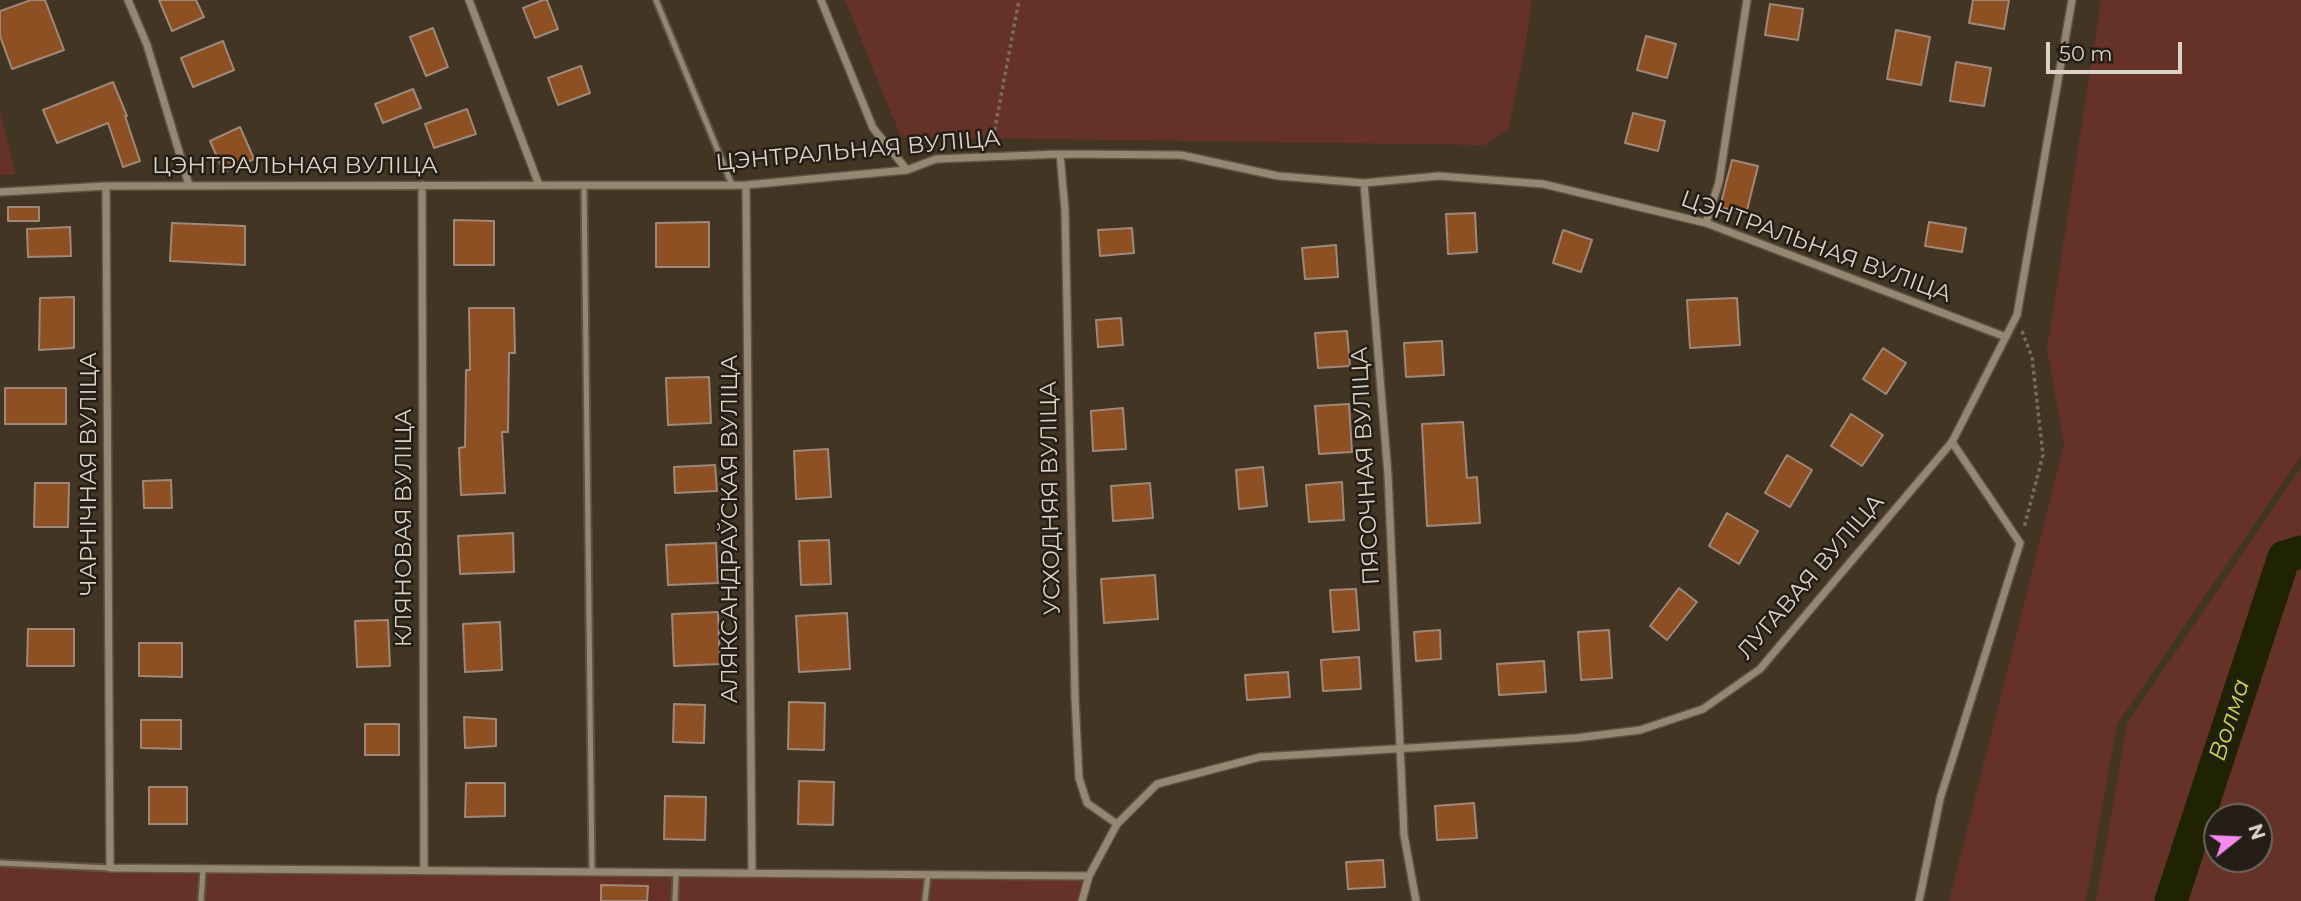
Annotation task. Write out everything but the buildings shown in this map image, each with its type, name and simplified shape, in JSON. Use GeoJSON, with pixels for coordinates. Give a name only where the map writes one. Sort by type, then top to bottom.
{"type":"FeatureCollection","features":[{"type":"Feature","properties":{"kind":"street"},"geometry":{"type":"LineString","coordinates":[[128,0],[146,45],[188,186]]}},
{"type":"Feature","properties":{"kind":"street"},"geometry":{"type":"LineString","coordinates":[[469,0],[539,185]]}},
{"type":"Feature","properties":{"kind":"street"},"geometry":{"type":"LineString","coordinates":[[821,0],[873,128],[907,170]]}},
{"type":"Feature","properties":{"kind":"street"},"geometry":{"type":"LineString","coordinates":[[1706,223],[1719,182],[1747,0]]}},
{"type":"Feature","properties":{"kind":"street","name":"ЛУГАВАЯ ВУЛІЦА"},"geometry":{"type":"LineString","coordinates":[[1082,901],[1089,876],[1117,824],[1157,784],[1260,757],[1576,737],[1640,730],[1703,709],[1760,669],[1952,442],[2017,316],[2072,0]]}},
{"type":"Feature","properties":{"kind":"street","name":"ЦЭНТРАЛЬНАЯ ВУЛІЦА"},"geometry":{"type":"LineString","coordinates":[[106,186],[746,185],[907,170],[936,159],[1060,154],[1181,155],[1279,176],[1364,183],[1439,176],[1543,184],[1706,223],[2006,337]]}},
{"type":"Feature","properties":{"kind":"street","name":"УСХОДНЯЯ ВУЛІЦА"},"geometry":{"type":"LineString","coordinates":[[1060,154],[1065,211],[1074,685],[1079,778],[1087,803],[1117,824]]}},
{"type":"Feature","properties":{"kind":"street","name":"ПЯСОЧНАЯ ВУЛІЦА"},"geometry":{"type":"LineString","coordinates":[[1364,183],[1388,475],[1404,835],[1416,901]]}},
{"type":"Feature","properties":{"kind":"street","name":"КЛЯНОВАЯ ВУЛІЦА"},"geometry":{"type":"LineString","coordinates":[[422,185],[425,870]]}},
{"type":"Feature","properties":{"kind":"street","name":"АЛЯКСАНДРАЎСКАЯ ВУЛІЦА"},"geometry":{"type":"LineString","coordinates":[[746,185],[752,873]]}},
{"type":"Feature","properties":{"kind":"street"},"geometry":{"type":"LineString","coordinates":[[0,192],[106,186]]}},
{"type":"Feature","properties":{"kind":"street","name":"ЧАРНІЧНАЯ ВУЛІЦА"},"geometry":{"type":"LineString","coordinates":[[106,186],[110,868]]}},
{"type":"Feature","properties":{"kind":"street"},"geometry":{"type":"LineString","coordinates":[[1919,901],[1940,799],[2020,543],[1952,442]]}},
{"type":"Feature","properties":{"kind":"street"},"geometry":{"type":"LineString","coordinates":[[110,868],[1089,876]]}},
{"type":"Feature","properties":{"kind":"lane"},"geometry":{"type":"LineString","coordinates":[[656,0],[732,185]]}},
{"type":"Feature","properties":{"kind":"lane"},"geometry":{"type":"LineString","coordinates":[[584,185],[592,872]]}},
{"type":"Feature","properties":{"kind":"lane"},"geometry":{"type":"LineString","coordinates":[[0,863],[110,868]]}},
{"type":"Feature","properties":{"kind":"lane"},"geometry":{"type":"LineString","coordinates":[[201,901],[203,869]]}},
{"type":"Feature","properties":{"kind":"lane"},"geometry":{"type":"LineString","coordinates":[[675,901],[676,872]]}},
{"type":"Feature","properties":{"kind":"lane"},"geometry":{"type":"LineString","coordinates":[[925,901],[928,874]]}},
{"type":"Feature","properties":{"kind":"path"},"geometry":{"type":"LineString","coordinates":[[989,157],[1019,0]]}},
{"type":"Feature","properties":{"kind":"path"},"geometry":{"type":"LineString","coordinates":[[2017,316],[2032,357],[2043,455],[2020,543]]}},
{"type":"Feature","properties":{"kind":"shaded area"},"geometry":{"type":"Polygon","coordinates":[[[845,0],[1532,0],[1509,128],[1485,145],[901,137],[845,0]]]}},
{"type":"Feature","properties":{"kind":"shaded area"},"geometry":{"type":"Polygon","coordinates":[[[2101,0],[2301,0],[2301,456],[2117,724],[2086,901],[1949,901],[2064,444],[2047,349],[2101,0]]]}},
{"type":"Feature","properties":{"kind":"shaded area"},"geometry":{"type":"Polygon","coordinates":[[[0,112],[16,174],[0,175],[0,112]]]}},
{"type":"Feature","properties":{"kind":"shaded area"},"geometry":{"type":"Polygon","coordinates":[[[2301,467],[2301,901],[2096,901],[2127,724],[2301,467]]]}},
{"type":"Feature","properties":{"kind":"shaded area"},"geometry":{"type":"Polygon","coordinates":[[[0,863],[110,868],[1089,876],[1082,901],[0,901],[0,863]]]}},
{"type":"Feature","properties":{"kind":"waterway","name":"Волма"},"geometry":{"type":"LineString","coordinates":[[2171,901],[2284,557],[2301,552]]}}]}
